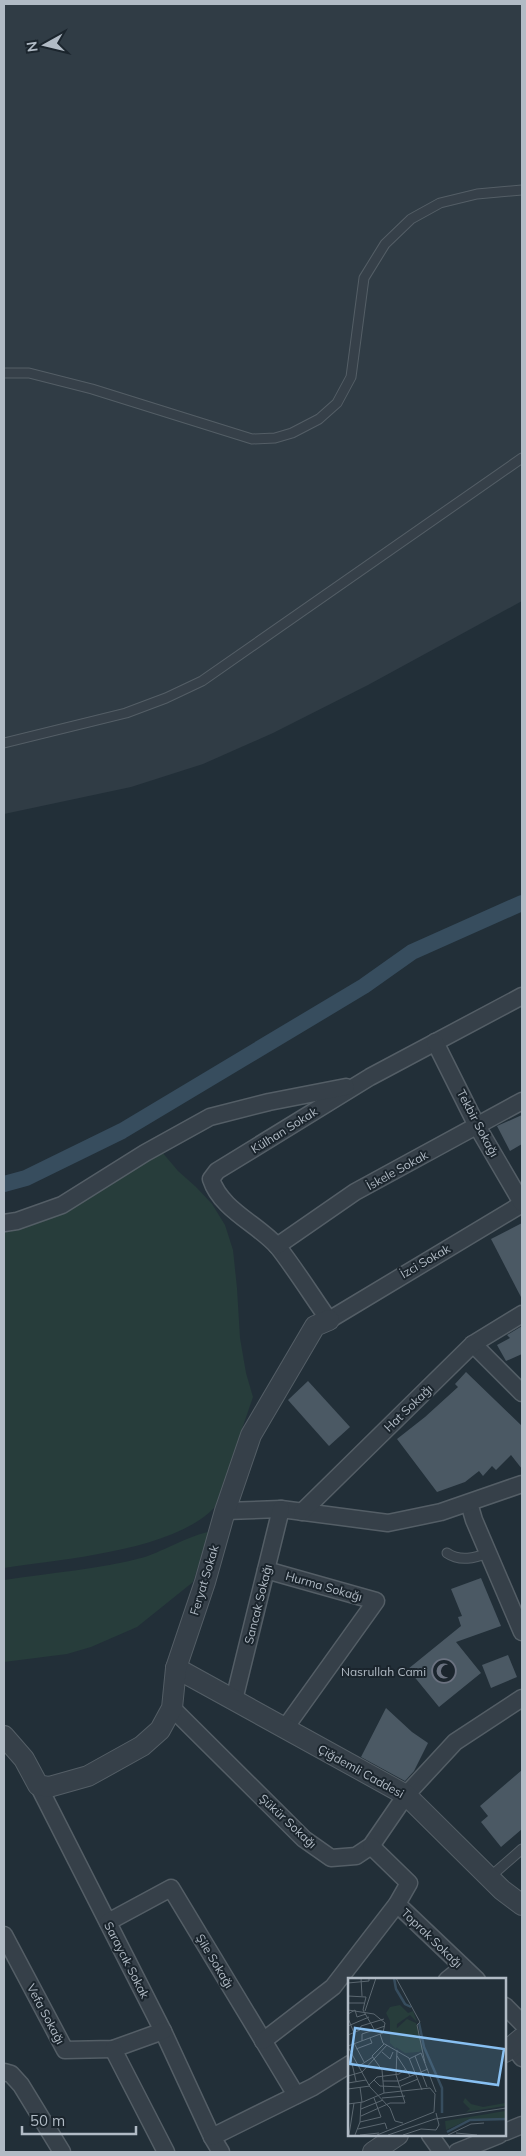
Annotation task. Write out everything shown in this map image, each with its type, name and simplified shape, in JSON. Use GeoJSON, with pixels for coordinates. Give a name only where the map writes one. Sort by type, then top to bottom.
{"type":"FeatureCollection","features":[{"type":"Feature","properties":{"kind":"street","name":"Külhan Sokak"},"geometry":{"type":"LineString","coordinates":[[330,1320],[277,1246],[227,1203],[214,1189],[211,1179],[217,1171],[356,1085],[522,996]]}},
{"type":"Feature","properties":{"kind":"street","name":"Tekbir Sokağı"},"geometry":{"type":"LineString","coordinates":[[435,1042],[477,1126],[522,1204]]}},
{"type":"Feature","properties":{"kind":"street"},"geometry":{"type":"LineString","coordinates":[[4,1223],[17,1221],[62,1205],[145,1153],[210,1117],[269,1102],[356,1085]]}},
{"type":"Feature","properties":{"kind":"street","name":"İskele Sokak"},"geometry":{"type":"LineString","coordinates":[[277,1246],[355,1192],[522,1101]]}},
{"type":"Feature","properties":{"kind":"street","name":"İzci Sokak"},"geometry":{"type":"LineString","coordinates":[[330,1320],[522,1204]]}},
{"type":"Feature","properties":{"kind":"street","name":"Hat Sokağı"},"geometry":{"type":"LineString","coordinates":[[302,1512],[472,1344],[522,1314]]}},
{"type":"Feature","properties":{"kind":"street","name":"Feryat Sokak"},"geometry":{"type":"LineString","coordinates":[[38,1786],[71,1782],[88,1776],[142,1746],[160,1730],[172,1708],[176,1668],[205,1582],[225,1511],[252,1435],[315,1326],[330,1320]]}},
{"type":"Feature","properties":{"kind":"street"},"geometry":{"type":"LineString","coordinates":[[472,1344],[522,1393]]}},
{"type":"Feature","properties":{"kind":"street"},"geometry":{"type":"LineString","coordinates":[[225,1511],[281,1509],[388,1523],[441,1512],[522,1484]]}},
{"type":"Feature","properties":{"kind":"street"},"geometry":{"type":"LineString","coordinates":[[469,1503],[522,1632]]}},
{"type":"Feature","properties":{"kind":"street","name":"Sancak Sokağı"},"geometry":{"type":"LineString","coordinates":[[234,1700],[281,1509]]}},
{"type":"Feature","properties":{"kind":"street","name":"Hurma Sokağı"},"geometry":{"type":"LineString","coordinates":[[266,1570],[376,1601],[285,1728]]}},
{"type":"Feature","properties":{"kind":"street","name":"Çiğdemli Caddesi"},"geometry":{"type":"LineString","coordinates":[[176,1668],[406,1795],[502,1890],[522,1904]]}},
{"type":"Feature","properties":{"kind":"street","name":"Şükür Sokağı"},"geometry":{"type":"LineString","coordinates":[[172,1708],[304,1839],[331,1858],[356,1856],[371,1846],[406,1795],[455,1742],[522,1698]]}},
{"type":"Feature","properties":{"kind":"street"},"geometry":{"type":"LineString","coordinates":[[4,1736],[24,1759],[38,1786]]}},
{"type":"Feature","properties":{"kind":"street","name":"Saraycık Sokak"},"geometry":{"type":"LineString","coordinates":[[38,1786],[163,2031],[212,2136],[222,2152]]}},
{"type":"Feature","properties":{"kind":"street"},"geometry":{"type":"LineString","coordinates":[[371,1846],[409,1882],[397,1904]]}},
{"type":"Feature","properties":{"kind":"street","name":"Şile Sokağı"},"geometry":{"type":"LineString","coordinates":[[108,1922],[171,1888],[296,2095]]}},
{"type":"Feature","properties":{"kind":"street","name":"Toprak Sokağı"},"geometry":{"type":"LineString","coordinates":[[263,2041],[333,1987],[397,1904],[475,1978]]}},
{"type":"Feature","properties":{"kind":"street","name":"Vefa Sokağı"},"geometry":{"type":"LineString","coordinates":[[4,1935],[65,2050],[113,2050],[163,2031]]}},
{"type":"Feature","properties":{"kind":"street"},"geometry":{"type":"LineString","coordinates":[[449,1978],[463,1967]]}},
{"type":"Feature","properties":{"kind":"street"},"geometry":{"type":"LineString","coordinates":[[506,2007],[522,2023]]}},
{"type":"Feature","properties":{"kind":"street"},"geometry":{"type":"LineString","coordinates":[[113,2050],[166,2152]]}},
{"type":"Feature","properties":{"kind":"street"},"geometry":{"type":"LineString","coordinates":[[212,2136],[296,2095],[348,2065]]}},
{"type":"Feature","properties":{"kind":"street"},"geometry":{"type":"LineString","coordinates":[[4,2072],[11,2074],[21,2084],[62,2152]]}},
{"type":"Feature","properties":{"kind":"street"},"geometry":{"type":"LineString","coordinates":[[506,2132],[522,2125]]}},
{"type":"Feature","properties":{"kind":"street"},"geometry":{"type":"LineString","coordinates":[[373,2152],[397,2136]]}},
{"type":"Feature","properties":{"kind":"street"},"geometry":{"type":"LineString","coordinates":[[431,2136],[442,2152]]}},
{"type":"Feature","properties":{"kind":"street"},"geometry":{"type":"LineString","coordinates":[[457,2152],[497,2136]]}},
{"type":"Feature","properties":{"kind":"lane"},"geometry":{"type":"LineString","coordinates":[[4,373],[29,374],[92,390],[252,439],[275,438],[292,433],[319,419],[337,403],[351,377],[364,278],[385,244],[411,219],[440,203],[478,194],[522,190]]}},
{"type":"Feature","properties":{"kind":"lane"},"geometry":{"type":"LineString","coordinates":[[4,743],[126,713],[166,698],[202,681],[522,458]]}},
{"type":"Feature","properties":{"kind":"lane"},"geometry":{"type":"LineString","coordinates":[[447,1553],[456,1557],[471,1558],[488,1553]]}},
{"type":"Feature","properties":{"kind":"lane"},"geometry":{"type":"LineString","coordinates":[[490,1877],[522,1849]]}},
{"type":"Feature","properties":{"kind":"shaded area"},"geometry":{"type":"Polygon","coordinates":[[[4,4],[522,4],[522,601],[368,685],[273,733],[203,764],[131,787],[4,814],[4,4]]]}},
{"type":"Feature","properties":{"kind":"green space"},"geometry":{"type":"Polygon","coordinates":[[[162,1152],[178,1171],[212,1204],[225,1225],[233,1250],[240,1338],[246,1373],[253,1397],[215,1507],[197,1522],[173,1534],[146,1543],[116,1551],[4,1568],[4,1231],[162,1152]]]}},
{"type":"Feature","properties":{"kind":"green space"},"geometry":{"type":"Polygon","coordinates":[[[209,1532],[193,1582],[137,1627],[91,1647],[67,1654],[4,1662],[4,1580],[93,1568],[128,1561],[145,1557],[202,1533],[209,1532]]]}},
{"type":"Feature","properties":{"kind":"building"},"geometry":{"type":"Polygon","coordinates":[[[522,1115],[522,1144],[510,1151],[497,1126],[522,1115]]]}},
{"type":"Feature","properties":{"kind":"building"},"geometry":{"type":"Polygon","coordinates":[[[522,1223],[522,1299],[491,1239],[522,1223]]]}},
{"type":"Feature","properties":{"kind":"building"},"geometry":{"type":"Polygon","coordinates":[[[522,1326],[522,1354],[506,1361],[497,1345],[510,1338],[507,1335],[522,1326]]]}},
{"type":"Feature","properties":{"kind":"building"},"geometry":{"type":"Polygon","coordinates":[[[466,1372],[522,1426],[522,1469],[511,1455],[496,1470],[492,1466],[483,1476],[479,1471],[465,1482],[437,1492],[397,1439],[458,1387],[455,1384],[466,1372]]]}},
{"type":"Feature","properties":{"kind":"building"},"geometry":{"type":"Polygon","coordinates":[[[308,1381],[350,1427],[329,1446],[288,1400],[308,1381]]]}},
{"type":"Feature","properties":{"kind":"building"},"geometry":{"type":"Polygon","coordinates":[[[481,1578],[501,1626],[456,1642],[481,1673],[439,1707],[408,1669],[461,1626],[458,1617],[462,1616],[451,1589],[481,1578]]]}},
{"type":"Feature","properties":{"kind":"building"},"geometry":{"type":"Polygon","coordinates":[[[508,1655],[517,1677],[491,1688],[482,1665],[508,1655]]]}},
{"type":"Feature","properties":{"kind":"building"},"geometry":{"type":"Polygon","coordinates":[[[386,1708],[412,1732],[428,1743],[414,1771],[405,1781],[361,1757],[386,1708]]]}},
{"type":"Feature","properties":{"kind":"building"},"geometry":{"type":"Polygon","coordinates":[[[522,1770],[522,1829],[501,1847],[481,1822],[488,1816],[480,1806],[522,1770]]]}},
{"type":"Feature","properties":{"kind":"waterway"},"geometry":{"type":"LineString","coordinates":[[4,1184],[26,1178],[122,1131],[364,986],[412,952],[522,903]]}},
{"type":"Feature","properties":{"kind":"place","name":"Nasrullah Cami"},"geometry":{"type":"Point","coordinates":[444,1671]}}]}
